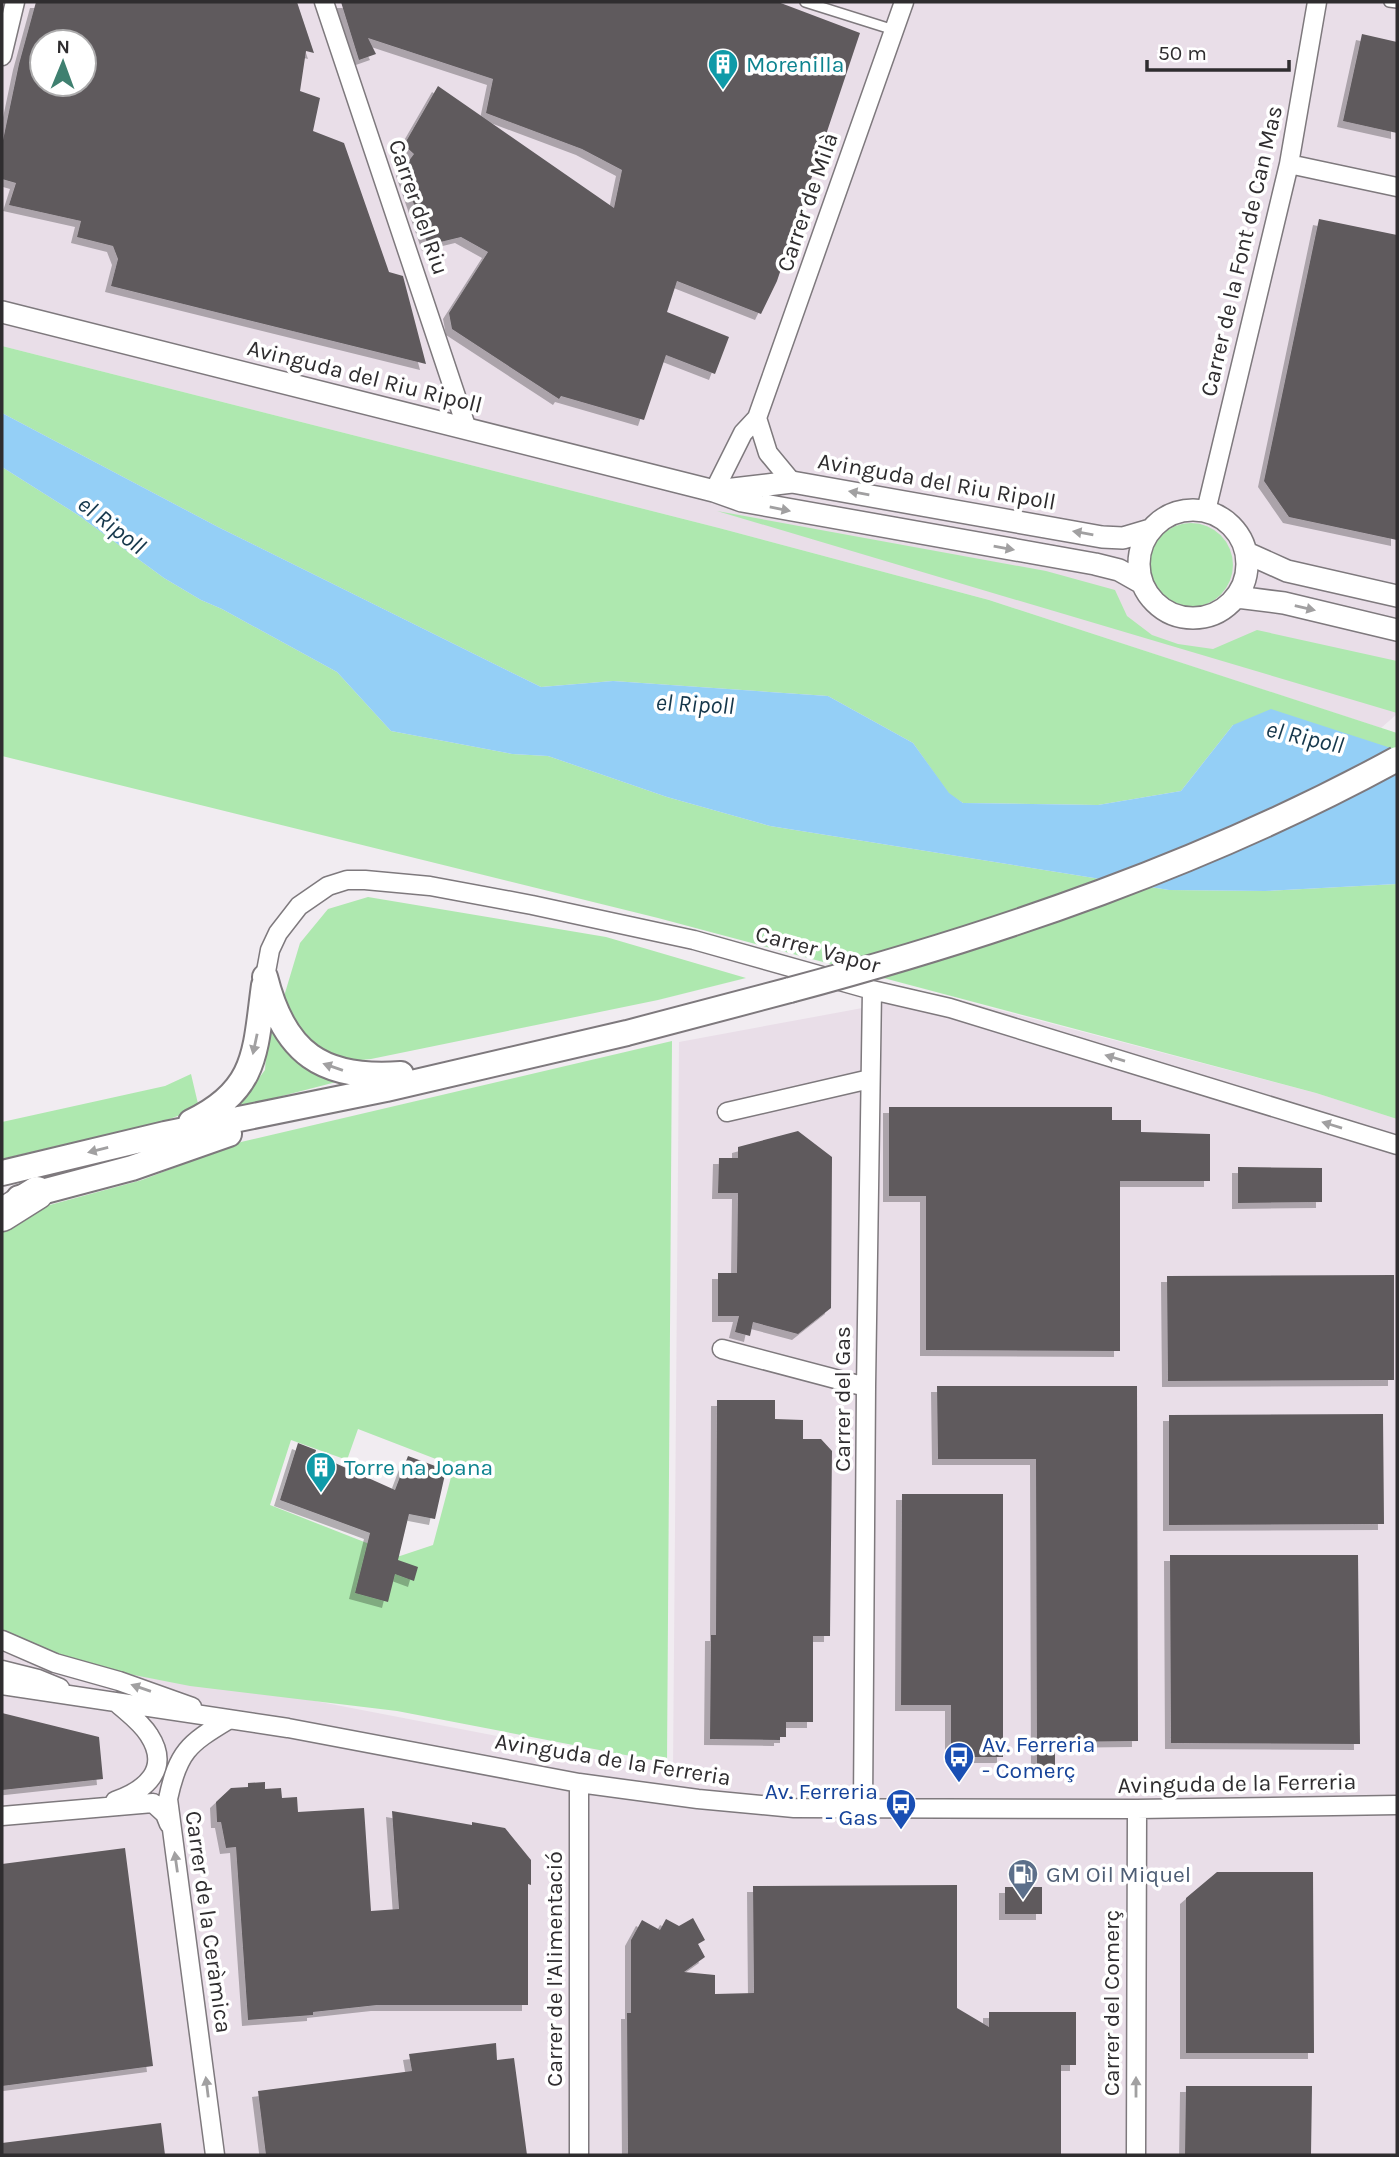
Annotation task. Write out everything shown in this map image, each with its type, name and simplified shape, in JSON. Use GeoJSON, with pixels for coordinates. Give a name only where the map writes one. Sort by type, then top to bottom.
{"type":"FeatureCollection","features":[{"type":"Feature","properties":{"kind":"highway"},"geometry":{"type":"LineString","coordinates":[[2,1215],[37,1194]]}},
{"type":"Feature","properties":{"kind":"main road"},"geometry":{"type":"LineString","coordinates":[[2,1173],[165,1134],[300,1108],[473,1069],[681,1019],[935,948],[1123,884],[1282,816],[1397,759]]}},
{"type":"Feature","properties":{"kind":"main road"},"geometry":{"type":"LineString","coordinates":[[265,977],[271,1000],[287,1033],[297,1046],[323,1064],[366,1075],[473,1069]]}},
{"type":"Feature","properties":{"kind":"main road"},"geometry":{"type":"LineString","coordinates":[[165,1134],[216,1109],[237,1089],[250,1065],[255,1046],[265,977]]}},
{"type":"Feature","properties":{"kind":"main road"},"geometry":{"type":"LineString","coordinates":[[2,1202],[170,1155],[300,1108]]}},
{"type":"Feature","properties":{"kind":"street"},"geometry":{"type":"LineString","coordinates":[[2,56],[15,2]]}},
{"type":"Feature","properties":{"kind":"street","name":"Carrer del Riu"},"geometry":{"type":"LineString","coordinates":[[324,2],[467,429]]}},
{"type":"Feature","properties":{"kind":"street","name":"Carrer de Milà"},"geometry":{"type":"LineString","coordinates":[[714,491],[743,433],[757,418],[904,2]]}},
{"type":"Feature","properties":{"kind":"street","name":"Carrer de la Font de Can Mas"},"geometry":{"type":"LineString","coordinates":[[1206,510],[1289,164],[1317,2]]}},
{"type":"Feature","properties":{"kind":"street"},"geometry":{"type":"LineString","coordinates":[[1289,164],[1397,187]]}},
{"type":"Feature","properties":{"kind":"street","name":"Avinguda del Riu Ripoll"},"geometry":{"type":"LineString","coordinates":[[2,312],[714,491],[742,501],[1095,564],[1119,570],[1142,583]]}},
{"type":"Feature","properties":{"kind":"street"},"geometry":{"type":"LineString","coordinates":[[757,418],[768,453],[792,482]]}},
{"type":"Feature","properties":{"kind":"street","name":"Avinguda del Riu Ripoll"},"geometry":{"type":"LineString","coordinates":[[714,491],[792,482],[1102,537],[1123,538],[1150,530]]}},
{"type":"Feature","properties":{"kind":"street"},"geometry":{"type":"LineString","coordinates":[[1206,510],[1221,516],[1233,526],[1242,539],[1247,553],[1245,584],[1225,609],[1194,619],[1177,616],[1150,598],[1142,583],[1139,556],[1150,530],[1161,520],[1175,512],[1206,510]]}},
{"type":"Feature","properties":{"kind":"street"},"geometry":{"type":"LineString","coordinates":[[1247,553],[1287,571],[1397,596]]}},
{"type":"Feature","properties":{"kind":"street"},"geometry":{"type":"LineString","coordinates":[[1237,597],[1284,603],[1397,629]]}},
{"type":"Feature","properties":{"kind":"street","name":"Carrer Vapor"},"geometry":{"type":"LineString","coordinates":[[265,977],[270,950],[278,933],[299,906],[328,886],[347,880],[385,880],[430,886],[681,937],[872,990],[950,1008],[1397,1145]]}},
{"type":"Feature","properties":{"kind":"street","name":"Carrer del Gas"},"geometry":{"type":"LineString","coordinates":[[863,1808],[872,990]]}},
{"type":"Feature","properties":{"kind":"street"},"geometry":{"type":"LineString","coordinates":[[727,1112],[870,1079]]}},
{"type":"Feature","properties":{"kind":"street"},"geometry":{"type":"LineString","coordinates":[[722,1349],[866,1387]]}},
{"type":"Feature","properties":{"kind":"street"},"geometry":{"type":"LineString","coordinates":[[2,1640],[55,1663],[119,1681],[228,1720]]}},
{"type":"Feature","properties":{"kind":"street"},"geometry":{"type":"LineString","coordinates":[[2,1670],[38,1679],[79,1697]]}},
{"type":"Feature","properties":{"kind":"street"},"geometry":{"type":"LineString","coordinates":[[2,1685],[79,1697]]}},
{"type":"Feature","properties":{"kind":"street","name":"Avinguda de la Ferreria"},"geometry":{"type":"LineString","coordinates":[[79,1697],[288,1728],[579,1783],[698,1799],[794,1808],[1137,1809],[1397,1805]]}},
{"type":"Feature","properties":{"kind":"street"},"geometry":{"type":"LineString","coordinates":[[102,1806],[132,1795],[145,1786],[154,1776],[157,1758],[150,1736],[117,1703]]}},
{"type":"Feature","properties":{"kind":"street","name":"Carrer de la Ceràmica"},"geometry":{"type":"LineString","coordinates":[[215,2155],[168,1799],[180,1759],[199,1737],[228,1720]]}},
{"type":"Feature","properties":{"kind":"street","name":"Carrer de l'Alimentació"},"geometry":{"type":"LineString","coordinates":[[579,1783],[579,2155]]}},
{"type":"Feature","properties":{"kind":"street"},"geometry":{"type":"LineString","coordinates":[[2,1816],[153,1803],[165,1814],[172,1834]]}},
{"type":"Feature","properties":{"kind":"street","name":"Carrer del Comerç"},"geometry":{"type":"LineString","coordinates":[[1136,2155],[1137,1809]]}},
{"type":"Feature","properties":{"kind":"lane"},"geometry":{"type":"LineString","coordinates":[[805,2],[894,30]]}},
{"type":"Feature","properties":{"kind":"lane"},"geometry":{"type":"LineString","coordinates":[[1389,2],[1397,3]]}},
{"type":"Feature","properties":{"kind":"shaded area"},"geometry":{"type":"Polygon","coordinates":[[[2,2],[1397,2],[1397,714],[1381,728],[989,600],[719,528],[2,346],[2,2]]]}},
{"type":"Feature","properties":{"kind":"shaded area"},"geometry":{"type":"Polygon","coordinates":[[[938,994],[1316,1093],[1397,1119],[1397,2155],[2,2155],[2,1616],[216,1682],[673,1770],[679,1042],[938,994]]]}},
{"type":"Feature","properties":{"kind":"green space"},"geometry":{"type":"Polygon","coordinates":[[[2,346],[719,528],[989,600],[1397,733],[1397,750],[1233,725],[1181,791],[1098,805],[963,803],[949,794],[913,743],[828,696],[613,681],[541,687],[218,527],[2,413],[2,346]]]}},
{"type":"Feature","properties":{"kind":"green space"},"geometry":{"type":"Polygon","coordinates":[[[2,467],[78,515],[164,578],[337,672],[391,731],[512,754],[548,756],[667,797],[770,826],[1169,890],[1265,891],[1397,884],[1397,1119],[1316,1093],[658,918],[2,756],[2,467]]]}},
{"type":"Feature","properties":{"kind":"green space"},"geometry":{"type":"Polygon","coordinates":[[[717,511],[1046,571],[1115,590],[1127,616],[1152,635],[1178,644],[1213,649],[1257,630],[1397,661],[1397,713],[717,511]]]}},
{"type":"Feature","properties":{"kind":"green space"},"geometry":{"type":"Polygon","coordinates":[[[1191,523],[1207,526],[1226,542],[1233,565],[1230,581],[1214,600],[1191,607],[1175,604],[1156,588],[1149,565],[1152,549],[1168,530],[1191,523]]]}},
{"type":"Feature","properties":{"kind":"green space"},"geometry":{"type":"Polygon","coordinates":[[[368,897],[606,937],[746,978],[658,1000],[371,1059],[338,1062],[310,1040],[282,1003],[300,943],[328,909],[368,897]]]}},
{"type":"Feature","properties":{"kind":"green space"},"geometry":{"type":"Polygon","coordinates":[[[268,1029],[300,1061],[340,1081],[236,1108],[265,1070],[268,1029]]]}},
{"type":"Feature","properties":{"kind":"green space"},"geometry":{"type":"Polygon","coordinates":[[[672,1041],[667,1763],[397,1711],[190,1686],[98,1668],[56,1656],[2,1631],[2,1226],[12,1219],[46,1206],[142,1180],[241,1142],[672,1041]],[[358,1429],[347,1460],[291,1440],[270,1505],[400,1556],[433,1545],[454,1466],[358,1429]]]}},
{"type":"Feature","properties":{"kind":"green space"},"geometry":{"type":"Polygon","coordinates":[[[191,1074],[199,1108],[167,1120],[2,1159],[2,1122],[165,1086],[191,1074]]]}},
{"type":"Feature","properties":{"kind":"water","name":"el Ripoll"},"geometry":{"type":"Polygon","coordinates":[[[2,413],[218,527],[541,687],[613,681],[828,696],[913,743],[949,793],[963,803],[1098,805],[1181,791],[1233,725],[1271,709],[1397,750],[1397,884],[1265,891],[1169,890],[770,826],[667,797],[548,756],[512,754],[391,731],[337,672],[164,578],[78,515],[2,467],[2,413]]]}},
{"type":"Feature","properties":{"kind":"building"},"geometry":{"type":"Polygon","coordinates":[[[36,2],[297,2],[314,53],[306,51],[300,91],[320,98],[313,131],[344,143],[389,272],[403,276],[426,364],[111,286],[118,259],[113,246],[77,237],[81,221],[9,205],[16,183],[2,179],[2,145],[28,31],[28,98],[98,98],[98,28],[29,28],[36,2]]]}},
{"type":"Feature","properties":{"kind":"building"},"geometry":{"type":"Polygon","coordinates":[[[341,2],[778,2],[860,33],[777,281],[761,314],[677,281],[667,312],[729,337],[715,374],[666,355],[644,420],[561,396],[559,399],[452,329],[449,313],[488,252],[461,237],[428,245],[402,170],[414,154],[404,145],[438,86],[614,208],[622,170],[582,149],[486,113],[493,79],[368,38],[376,54],[359,60],[341,2]]]}},
{"type":"Feature","properties":{"kind":"building"},"geometry":{"type":"Polygon","coordinates":[[[1362,34],[1397,42],[1397,133],[1343,121],[1362,34]]]}},
{"type":"Feature","properties":{"kind":"building"},"geometry":{"type":"Polygon","coordinates":[[[1319,219],[1397,235],[1397,540],[1289,517],[1264,481],[1319,219]]]}},
{"type":"Feature","properties":{"kind":"building"},"geometry":{"type":"Polygon","coordinates":[[[889,1107],[1112,1107],[1112,1120],[1141,1120],[1141,1132],[1210,1134],[1210,1181],[1120,1181],[1120,1351],[926,1350],[926,1196],[889,1196],[889,1107]]]}},
{"type":"Feature","properties":{"kind":"building"},"geometry":{"type":"Polygon","coordinates":[[[798,1131],[832,1157],[831,1308],[798,1334],[753,1322],[750,1336],[735,1332],[739,1316],[718,1316],[718,1273],[737,1273],[738,1193],[718,1193],[719,1158],[738,1158],[738,1147],[798,1131]]]}},
{"type":"Feature","properties":{"kind":"building"},"geometry":{"type":"Polygon","coordinates":[[[1238,1167],[1322,1168],[1322,1202],[1238,1203],[1238,1167]]]}},
{"type":"Feature","properties":{"kind":"building"},"geometry":{"type":"Polygon","coordinates":[[[1394,1275],[1394,1380],[1168,1381],[1167,1276],[1394,1275]]]}},
{"type":"Feature","properties":{"kind":"building"},"geometry":{"type":"Polygon","coordinates":[[[937,1386],[1137,1386],[1138,1741],[1055,1742],[1055,1773],[1037,1773],[1036,1459],[938,1459],[937,1386]]]}},
{"type":"Feature","properties":{"kind":"building"},"geometry":{"type":"Polygon","coordinates":[[[717,1400],[775,1400],[775,1419],[803,1420],[803,1439],[821,1439],[832,1451],[830,1636],[813,1636],[813,1722],[786,1722],[786,1737],[780,1737],[780,1740],[710,1739],[711,1635],[716,1635],[717,1400]]]}},
{"type":"Feature","properties":{"kind":"building"},"geometry":{"type":"Polygon","coordinates":[[[1383,1414],[1384,1524],[1169,1525],[1169,1415],[1383,1414]]]}},
{"type":"Feature","properties":{"kind":"building","name":"Torre na Joana"},"geometry":{"type":"Polygon","coordinates":[[[298,1443],[316,1450],[315,1454],[395,1490],[408,1456],[446,1470],[435,1519],[409,1514],[398,1560],[418,1567],[414,1581],[395,1574],[388,1602],[355,1593],[370,1533],[280,1500],[298,1443]]]}},
{"type":"Feature","properties":{"kind":"building"},"geometry":{"type":"Polygon","coordinates":[[[902,1494],[1003,1494],[1003,1757],[951,1757],[951,1705],[901,1705],[902,1494]]]}},
{"type":"Feature","properties":{"kind":"building"},"geometry":{"type":"Polygon","coordinates":[[[1170,1555],[1358,1555],[1360,1744],[1171,1743],[1170,1555]]]}},
{"type":"Feature","properties":{"kind":"building"},"geometry":{"type":"Polygon","coordinates":[[[2,1713],[99,1737],[103,1779],[2,1790],[2,1713]]]}},
{"type":"Feature","properties":{"kind":"building"},"geometry":{"type":"Polygon","coordinates":[[[265,1782],[265,1789],[281,1788],[282,1798],[297,1797],[298,1812],[364,1808],[371,1911],[399,1909],[392,1811],[505,1828],[531,1860],[531,1885],[528,1884],[528,2005],[377,2005],[313,2012],[313,2015],[248,2020],[236,1847],[226,1848],[221,1822],[217,1822],[216,1802],[231,1788],[265,1782]]]}},
{"type":"Feature","properties":{"kind":"building"},"geometry":{"type":"Polygon","coordinates":[[[125,1848],[153,2066],[2,2086],[2,1864],[125,1848]]]}},
{"type":"Feature","properties":{"kind":"building"},"geometry":{"type":"Polygon","coordinates":[[[1217,1872],[1313,1872],[1314,2053],[1186,2053],[1186,1898],[1217,1872]]]}},
{"type":"Feature","properties":{"kind":"building"},"geometry":{"type":"Polygon","coordinates":[[[957,1885],[957,2008],[989,2027],[989,2012],[1076,2012],[1076,2065],[1061,2065],[1061,2155],[628,2155],[627,2013],[631,2013],[631,1940],[642,1920],[660,1930],[666,1919],[679,1926],[693,1918],[705,1940],[698,1944],[705,1957],[684,1972],[715,1975],[715,1994],[754,1993],[753,1886],[957,1885]]]}},
{"type":"Feature","properties":{"kind":"building","name":"GM Oil Miquel"},"geometry":{"type":"Polygon","coordinates":[[[1005,1887],[1042,1887],[1042,1914],[1005,1914],[1005,1887]]]}},
{"type":"Feature","properties":{"kind":"building"},"geometry":{"type":"Polygon","coordinates":[[[496,2043],[497,2060],[514,2058],[527,2155],[266,2155],[258,2091],[412,2071],[409,2054],[496,2043]]]}},
{"type":"Feature","properties":{"kind":"building"},"geometry":{"type":"Polygon","coordinates":[[[1186,2086],[1312,2086],[1311,2155],[1185,2155],[1186,2086]]]}},
{"type":"Feature","properties":{"kind":"building"},"geometry":{"type":"Polygon","coordinates":[[[161,2123],[165,2155],[2,2155],[2,2143],[161,2123]]]}},
{"type":"Feature","properties":{"kind":"place","name":"Morenilla"},"geometry":{"type":"Point","coordinates":[723,91]}},
{"type":"Feature","properties":{"kind":"place","name":"Torre na Joana"},"geometry":{"type":"Point","coordinates":[321,1494]}},
{"type":"Feature","properties":{"kind":"place","name":"Av. Ferreria - Comerç"},"geometry":{"type":"Point","coordinates":[959,1784]}},
{"type":"Feature","properties":{"kind":"place","name":"Av. Ferreria - Gas"},"geometry":{"type":"Point","coordinates":[901,1831]}},
{"type":"Feature","properties":{"kind":"place","name":"GM Oil Miquel"},"geometry":{"type":"Point","coordinates":[1023,1901]}}]}
